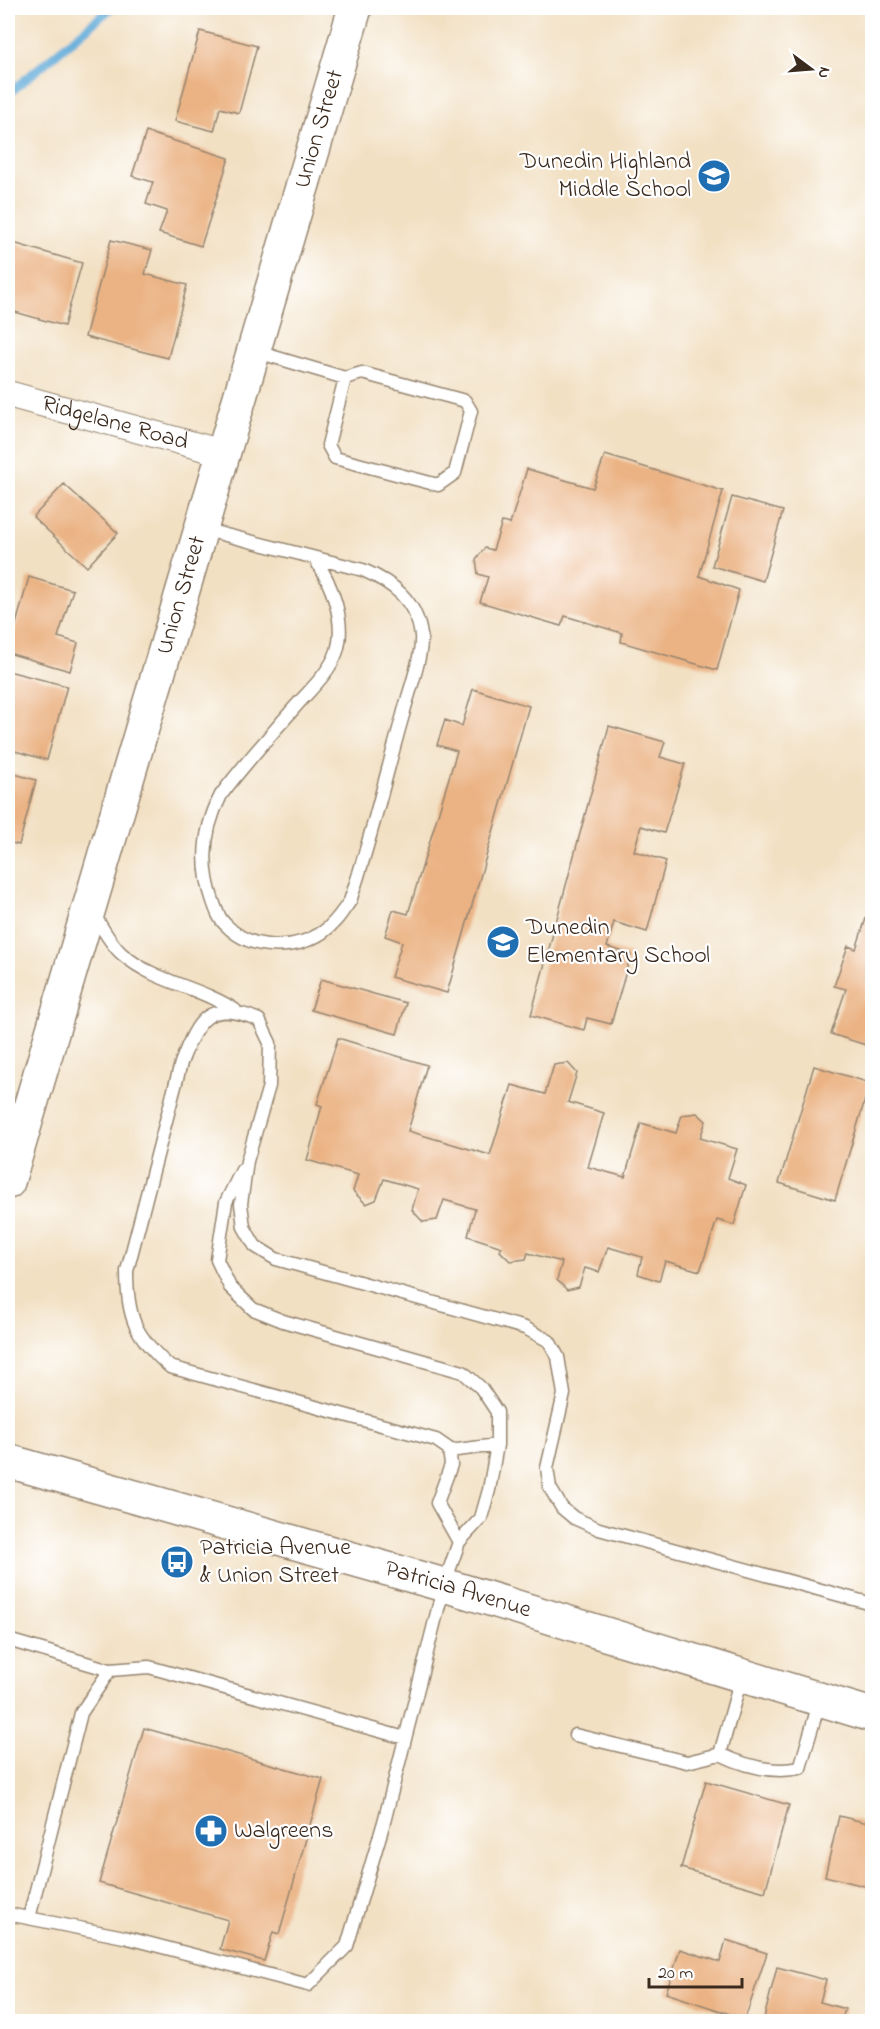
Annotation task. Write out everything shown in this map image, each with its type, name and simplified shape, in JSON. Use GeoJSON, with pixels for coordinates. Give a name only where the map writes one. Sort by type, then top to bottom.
{"type":"FeatureCollection","features":[{"type":"Feature","properties":{"kind":"street","name":"Union Street"},"geometry":{"type":"LineString","coordinates":[[8,1182],[356,8]]}},
{"type":"Feature","properties":{"kind":"street","name":"Ridgelane Road"},"geometry":{"type":"LineString","coordinates":[[8,394],[223,453]]}},
{"type":"Feature","properties":{"kind":"street","name":"Patricia Avenue"},"geometry":{"type":"LineString","coordinates":[[8,1461],[444,1585],[741,1677],[873,1715]]}},
{"type":"Feature","properties":{"kind":"lane"},"geometry":{"type":"LineString","coordinates":[[253,350],[345,378],[362,373],[465,401],[471,411],[455,473],[438,485],[334,458],[328,445],[345,378]]}},
{"type":"Feature","properties":{"kind":"lane"},"geometry":{"type":"LineString","coordinates":[[200,529],[363,570],[395,586],[404,594],[417,619],[421,646],[350,901],[337,920],[309,940],[290,945],[260,944],[236,934],[225,925],[217,913],[204,870],[205,845],[213,812],[221,795],[316,682],[336,652],[339,620],[329,586],[315,559]]}},
{"type":"Feature","properties":{"kind":"lane"},"geometry":{"type":"LineString","coordinates":[[89,907],[120,953],[150,974],[212,995],[235,1010],[259,1020],[270,1043],[269,1086],[247,1161],[241,1204],[244,1227],[255,1246],[276,1259],[525,1328],[549,1341],[558,1357],[564,1394],[547,1468],[550,1488],[562,1508],[574,1518],[599,1529],[873,1604]]}},
{"type":"Feature","properties":{"kind":"lane"},"geometry":{"type":"LineString","coordinates":[[235,1010],[212,1013],[193,1031],[182,1063],[127,1271],[127,1298],[134,1326],[148,1347],[170,1367],[436,1440],[449,1451],[451,1465],[437,1503],[459,1542]]}},
{"type":"Feature","properties":{"kind":"lane"},"geometry":{"type":"LineString","coordinates":[[8,1914],[124,1937],[308,1985],[347,1946],[384,1821],[444,1585],[459,1542],[481,1518],[497,1444],[497,1412],[482,1388],[462,1372],[284,1321],[253,1309],[230,1287],[217,1260],[226,1202],[247,1161]]}},
{"type":"Feature","properties":{"kind":"lane"},"geometry":{"type":"LineString","coordinates":[[449,1451],[497,1444]]}},
{"type":"Feature","properties":{"kind":"lane"},"geometry":{"type":"LineString","coordinates":[[8,1640],[110,1670],[149,1667],[405,1738]]}},
{"type":"Feature","properties":{"kind":"lane"},"geometry":{"type":"LineString","coordinates":[[28,1918],[81,1713],[110,1670]]}},
{"type":"Feature","properties":{"kind":"lane"},"geometry":{"type":"LineString","coordinates":[[720,1754],[741,1677]]}},
{"type":"Feature","properties":{"kind":"lane"},"geometry":{"type":"LineString","coordinates":[[575,1735],[687,1762],[720,1754],[740,1764],[781,1772],[800,1768],[820,1700]]}},
{"type":"Feature","properties":{"kind":"building"},"geometry":{"type":"Polygon","coordinates":[[[200,31],[257,46],[239,113],[220,108],[214,131],[175,121],[200,31]]]}},
{"type":"Feature","properties":{"kind":"building"},"geometry":{"type":"Polygon","coordinates":[[[146,132],[229,158],[201,246],[159,233],[167,211],[146,204],[153,182],[132,176],[146,132]]]}},
{"type":"Feature","properties":{"kind":"building"},"geometry":{"type":"Polygon","coordinates":[[[111,240],[152,250],[145,274],[187,285],[168,358],[85,337],[111,240]]]}},
{"type":"Feature","properties":{"kind":"building"},"geometry":{"type":"Polygon","coordinates":[[[10,242],[82,263],[64,326],[8,310],[10,242]]]}},
{"type":"Feature","properties":{"kind":"building"},"geometry":{"type":"Polygon","coordinates":[[[605,455],[723,491],[699,576],[739,590],[717,670],[621,642],[622,633],[565,616],[561,626],[480,602],[488,577],[478,574],[476,559],[485,548],[493,550],[502,522],[510,524],[527,469],[593,488],[605,455]]]}},
{"type":"Feature","properties":{"kind":"building"},"geometry":{"type":"Polygon","coordinates":[[[64,484],[118,533],[87,567],[33,517],[64,484]]]}},
{"type":"Feature","properties":{"kind":"building"},"geometry":{"type":"Polygon","coordinates":[[[732,497],[783,511],[763,581],[712,566],[732,497]]]}},
{"type":"Feature","properties":{"kind":"building"},"geometry":{"type":"Polygon","coordinates":[[[29,577],[73,590],[58,637],[78,643],[70,671],[8,653],[29,577]]]}},
{"type":"Feature","properties":{"kind":"building"},"geometry":{"type":"Polygon","coordinates":[[[8,671],[67,686],[47,760],[8,749],[8,671]]]}},
{"type":"Feature","properties":{"kind":"building"},"geometry":{"type":"Polygon","coordinates":[[[473,689],[529,706],[447,993],[391,977],[402,942],[385,936],[393,910],[408,914],[457,751],[437,745],[445,720],[462,726],[473,689]]]}},
{"type":"Feature","properties":{"kind":"building"},"geometry":{"type":"Polygon","coordinates":[[[609,726],[665,742],[660,757],[685,764],[664,833],[641,826],[634,851],[666,861],[647,932],[614,922],[607,947],[631,954],[611,1024],[587,1018],[584,1030],[531,1015],[609,726]]]}},
{"type":"Feature","properties":{"kind":"building"},"geometry":{"type":"Polygon","coordinates":[[[8,772],[36,780],[19,845],[8,842],[8,772]]]}},
{"type":"Feature","properties":{"kind":"building"},"geometry":{"type":"Polygon","coordinates":[[[872,900],[872,1047],[831,1034],[846,989],[834,986],[848,946],[856,949],[872,900]]]}},
{"type":"Feature","properties":{"kind":"building"},"geometry":{"type":"Polygon","coordinates":[[[321,979],[406,1003],[397,1034],[311,1010],[321,979]]]}},
{"type":"Feature","properties":{"kind":"building"},"geometry":{"type":"Polygon","coordinates":[[[338,1038],[427,1065],[408,1131],[490,1155],[512,1085],[545,1094],[554,1065],[568,1063],[577,1073],[568,1102],[604,1113],[588,1167],[625,1177],[641,1123],[676,1133],[682,1115],[697,1113],[706,1121],[700,1138],[737,1149],[728,1178],[746,1185],[734,1225],[717,1220],[700,1271],[665,1261],[659,1281],[638,1274],[642,1257],[608,1247],[599,1272],[585,1268],[579,1287],[567,1290],[557,1280],[562,1262],[528,1253],[526,1259],[510,1261],[500,1251],[502,1247],[468,1236],[475,1209],[444,1200],[437,1220],[423,1222],[412,1210],[418,1189],[384,1179],[376,1200],[366,1204],[353,1191],[358,1175],[307,1160],[322,1106],[317,1104],[338,1038]]]}},
{"type":"Feature","properties":{"kind":"building"},"geometry":{"type":"Polygon","coordinates":[[[814,1066],[870,1083],[835,1200],[779,1183],[814,1066]]]}},
{"type":"Feature","properties":{"kind":"building","name":"Walgreens"},"geometry":{"type":"Polygon","coordinates":[[[144,1728],[323,1779],[279,1934],[273,1932],[264,1961],[220,1949],[228,1920],[99,1883],[144,1728]]]}},
{"type":"Feature","properties":{"kind":"building"},"geometry":{"type":"Polygon","coordinates":[[[706,1781],[789,1805],[765,1892],[681,1868],[706,1781]]]}},
{"type":"Feature","properties":{"kind":"building"},"geometry":{"type":"Polygon","coordinates":[[[839,1816],[872,1824],[872,1888],[825,1876],[839,1816]]]}},
{"type":"Feature","properties":{"kind":"building"},"geometry":{"type":"Polygon","coordinates":[[[726,1940],[767,1953],[745,2019],[666,1993],[680,1949],[720,1962],[726,1940]]]}},
{"type":"Feature","properties":{"kind":"building"},"geometry":{"type":"Polygon","coordinates":[[[777,1967],[826,1980],[820,2002],[845,2009],[841,2022],[763,2022],[777,1967]]]}},
{"type":"Feature","properties":{"kind":"waterway"},"geometry":{"type":"LineString","coordinates":[[8,94],[111,8]]}},
{"type":"Feature","properties":{"kind":"place","name":"Dunedin Highland Middle School"},"geometry":{"type":"Point","coordinates":[714,176]}},
{"type":"Feature","properties":{"kind":"place","name":"Dunedin Elementary School"},"geometry":{"type":"Point","coordinates":[503,942]}},
{"type":"Feature","properties":{"kind":"place","name":"Patricia Avenue & Union Street"},"geometry":{"type":"Point","coordinates":[177,1562]}},
{"type":"Feature","properties":{"kind":"place","name":"Walgreens"},"geometry":{"type":"Point","coordinates":[211,1831]}}]}
